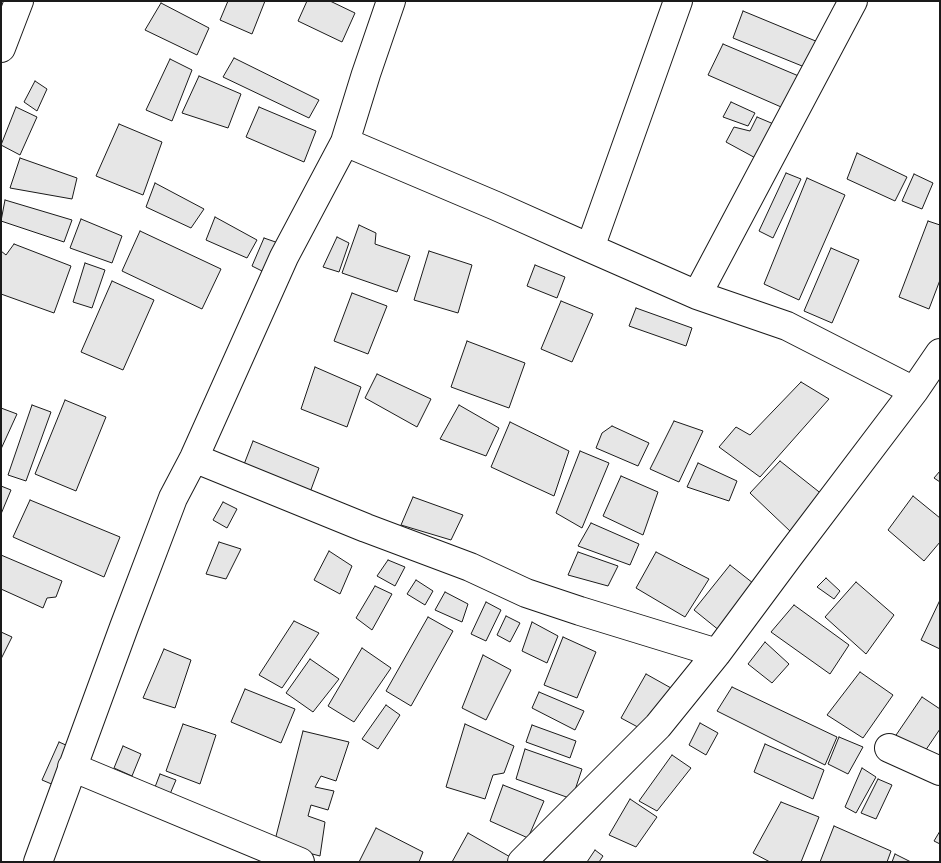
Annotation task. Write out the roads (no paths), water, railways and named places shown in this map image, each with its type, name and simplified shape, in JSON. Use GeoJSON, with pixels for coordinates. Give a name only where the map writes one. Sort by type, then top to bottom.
{"type":"FeatureCollection","features":[{"type":"Feature","properties":{"kind":"street"},"geometry":{"type":"LineString","coordinates":[[1,48],[19,1]]}},
{"type":"Feature","properties":{"kind":"street"},"geometry":{"type":"LineString","coordinates":[[38,862],[173,498],[194,458],[284,257],[345,142],[391,1]]}},
{"type":"Feature","properties":{"kind":"street"},"geometry":{"type":"LineString","coordinates":[[590,248],[678,1]]}},
{"type":"Feature","properties":{"kind":"street"},"geometry":{"type":"LineString","coordinates":[[697,295],[853,1]]}},
{"type":"Feature","properties":{"kind":"street"},"geometry":{"type":"LineString","coordinates":[[345,142],[697,295],[787,326],[914,391]]}},
{"type":"Feature","properties":{"kind":"street"},"geometry":{"type":"LineString","coordinates":[[522,862],[658,726],[717,653],[788,556],[914,391],[940,353]]}},
{"type":"Feature","properties":{"kind":"street"},"geometry":{"type":"LineString","coordinates":[[194,458],[366,528],[470,567],[526,593],[717,653]]}},
{"type":"Feature","properties":{"kind":"street"},"geometry":{"type":"LineString","coordinates":[[889,748],[940,770]]}},
{"type":"Feature","properties":{"kind":"street"},"geometry":{"type":"LineString","coordinates":[[72,767],[300,862]]}}]}
